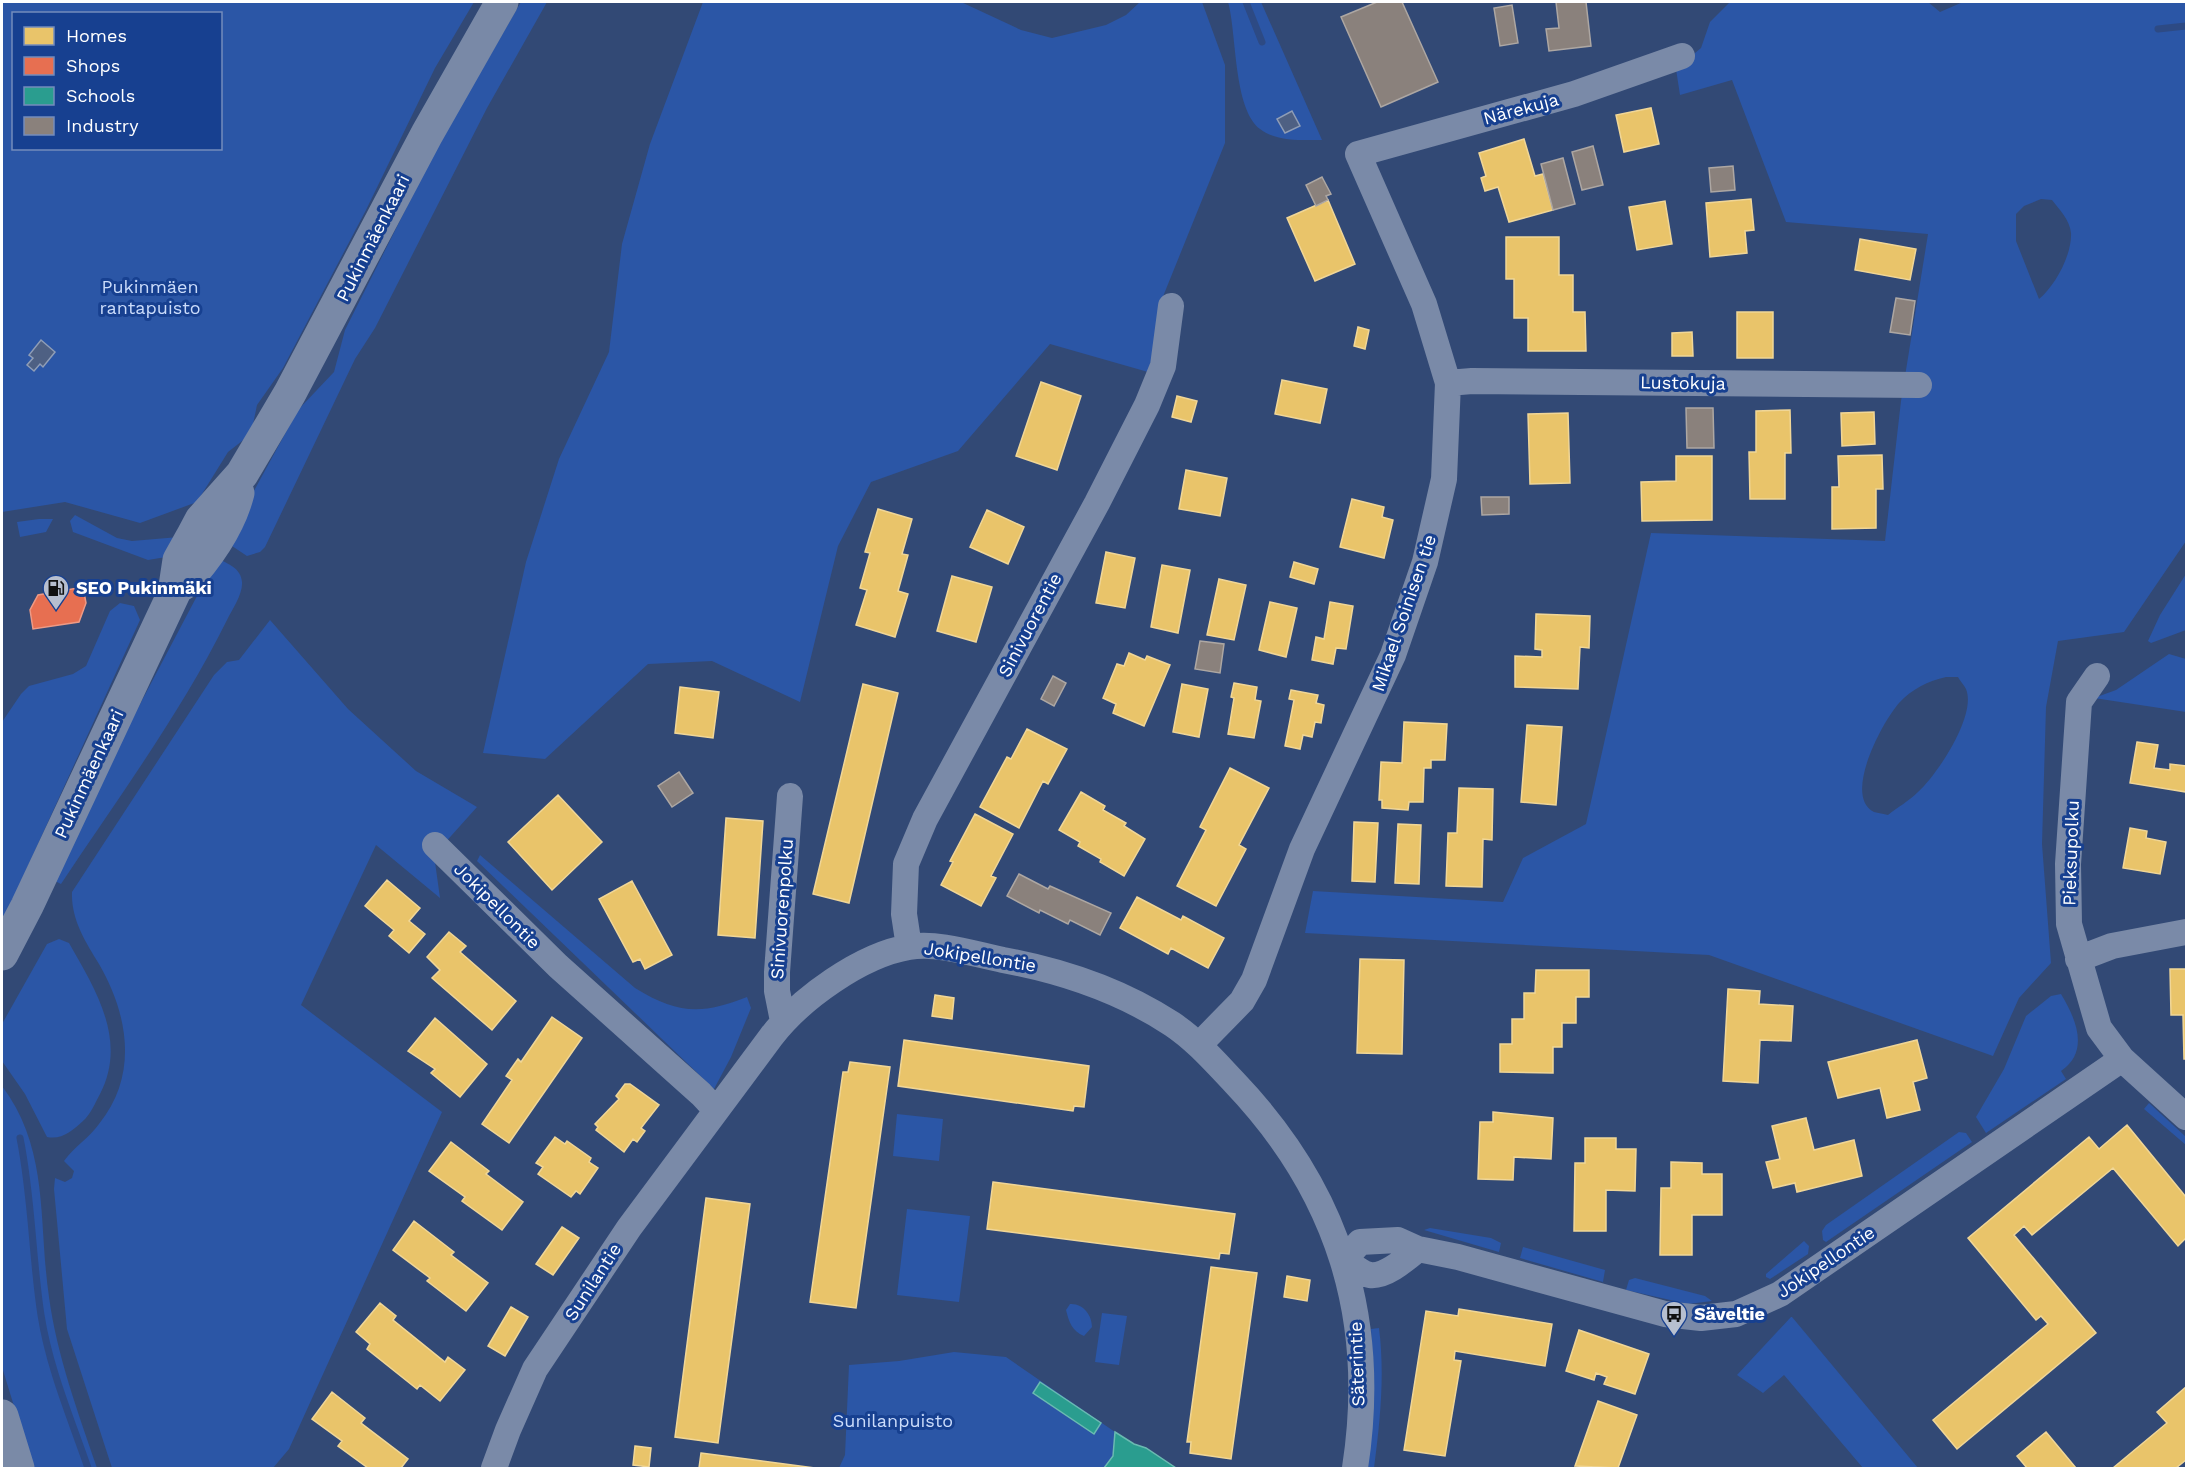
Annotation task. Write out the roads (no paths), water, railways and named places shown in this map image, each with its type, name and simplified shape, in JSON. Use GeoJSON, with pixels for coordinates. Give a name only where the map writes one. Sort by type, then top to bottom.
{"type":"FeatureCollection","features":[{"type":"Feature","properties":{"kind":"highway"},"geometry":{"type":"LineString","coordinates":[[2,1416],[18,1468]]}},
{"type":"Feature","properties":{"kind":"main road","name":"Pukinmäenkaari"},"geometry":{"type":"LineString","coordinates":[[2,954],[27,906],[174,594],[179,560],[201,520],[242,474],[290,393],[427,134],[502,2]]}},
{"type":"Feature","properties":{"kind":"street","name":"Närekuja"},"geometry":{"type":"LineString","coordinates":[[1358,154],[1574,94],[1682,56]]}},
{"type":"Feature","properties":{"kind":"street","name":"Mikael Soinisen tie"},"geometry":{"type":"LineString","coordinates":[[1199,1045],[1242,1001],[1254,981],[1281,900],[1314,823],[1393,655],[1425,562],[1444,479],[1448,383],[1424,304],[1358,154]]}},
{"type":"Feature","properties":{"kind":"street","name":"Sinivuorentie"},"geometry":{"type":"LineString","coordinates":[[909,947],[904,914],[906,864],[931,808],[1097,503],[1147,405],[1163,366],[1171,306]]}},
{"type":"Feature","properties":{"kind":"street","name":"Lustokuja"},"geometry":{"type":"LineString","coordinates":[[1448,383],[1484,381],[1919,385]]}},
{"type":"Feature","properties":{"kind":"street","name":"Pieksupolku"},"geometry":{"type":"LineString","coordinates":[[2097,676],[2079,702],[2067,895],[2069,924],[2099,1028],[2122,1059]]}},
{"type":"Feature","properties":{"kind":"street","name":"Sinivuorenpolku"},"geometry":{"type":"LineString","coordinates":[[783,1022],[777,991],[777,972],[790,796]]}},
{"type":"Feature","properties":{"kind":"street","name":"Jokipellontie"},"geometry":{"type":"LineString","coordinates":[[435,845],[558,966],[715,1109],[783,1022],[820,991],[866,961],[909,947],[968,953],[1050,969],[1086,980],[1171,1024],[1199,1045],[1244,1093],[1283,1140],[1324,1211],[1344,1260],[1360,1242],[1398,1240],[1418,1249],[1458,1257],[1665,1314],[1701,1318],[1736,1314],[1780,1294],[2122,1059]]}},
{"type":"Feature","properties":{"kind":"street"},"geometry":{"type":"LineString","coordinates":[[2078,959],[2112,946],[2187,932]]}},
{"type":"Feature","properties":{"kind":"street"},"geometry":{"type":"LineString","coordinates":[[2122,1059],[2187,1117]]}},
{"type":"Feature","properties":{"kind":"street","name":"Sunilantie"},"geometry":{"type":"LineString","coordinates":[[494,1468],[535,1370],[629,1228],[715,1109]]}},
{"type":"Feature","properties":{"kind":"street"},"geometry":{"type":"LineString","coordinates":[[1344,1260],[1369,1275],[1377,1274],[1403,1262],[1418,1249]]}},
{"type":"Feature","properties":{"kind":"street","name":"Säterintie"},"geometry":{"type":"LineString","coordinates":[[1344,1260],[1357,1323],[1359,1352],[1360,1404],[1355,1468]]}},
{"type":"Feature","properties":{"kind":"waterway"},"geometry":{"type":"LineString","coordinates":[[1246,2],[1262,42]]}},
{"type":"Feature","properties":{"kind":"waterway"},"geometry":{"type":"LineString","coordinates":[[2158,29],[2186,26]]}},
{"type":"Feature","properties":{"kind":"waterway"},"geometry":{"type":"LineString","coordinates":[[20,1138],[27,1182],[38,1293],[49,1354],[88,1468]]}},
{"type":"Feature","properties":{"kind":"place","name":"SEO Pukinmäki"},"geometry":{"type":"Point","coordinates":[56,611]}},
{"type":"Feature","properties":{"kind":"place","name":"Säveltie"},"geometry":{"type":"Point","coordinates":[1674,1337]}},
{"type":"Feature","properties":{"kind":"park label","name":"Pukinmäen rantapuisto"},"geometry":{"type":"Point","coordinates":[150,297]}},
{"type":"Feature","properties":{"kind":"park label","name":"Sunilanpuisto"},"geometry":{"type":"Point","coordinates":[893,1421]}}]}
